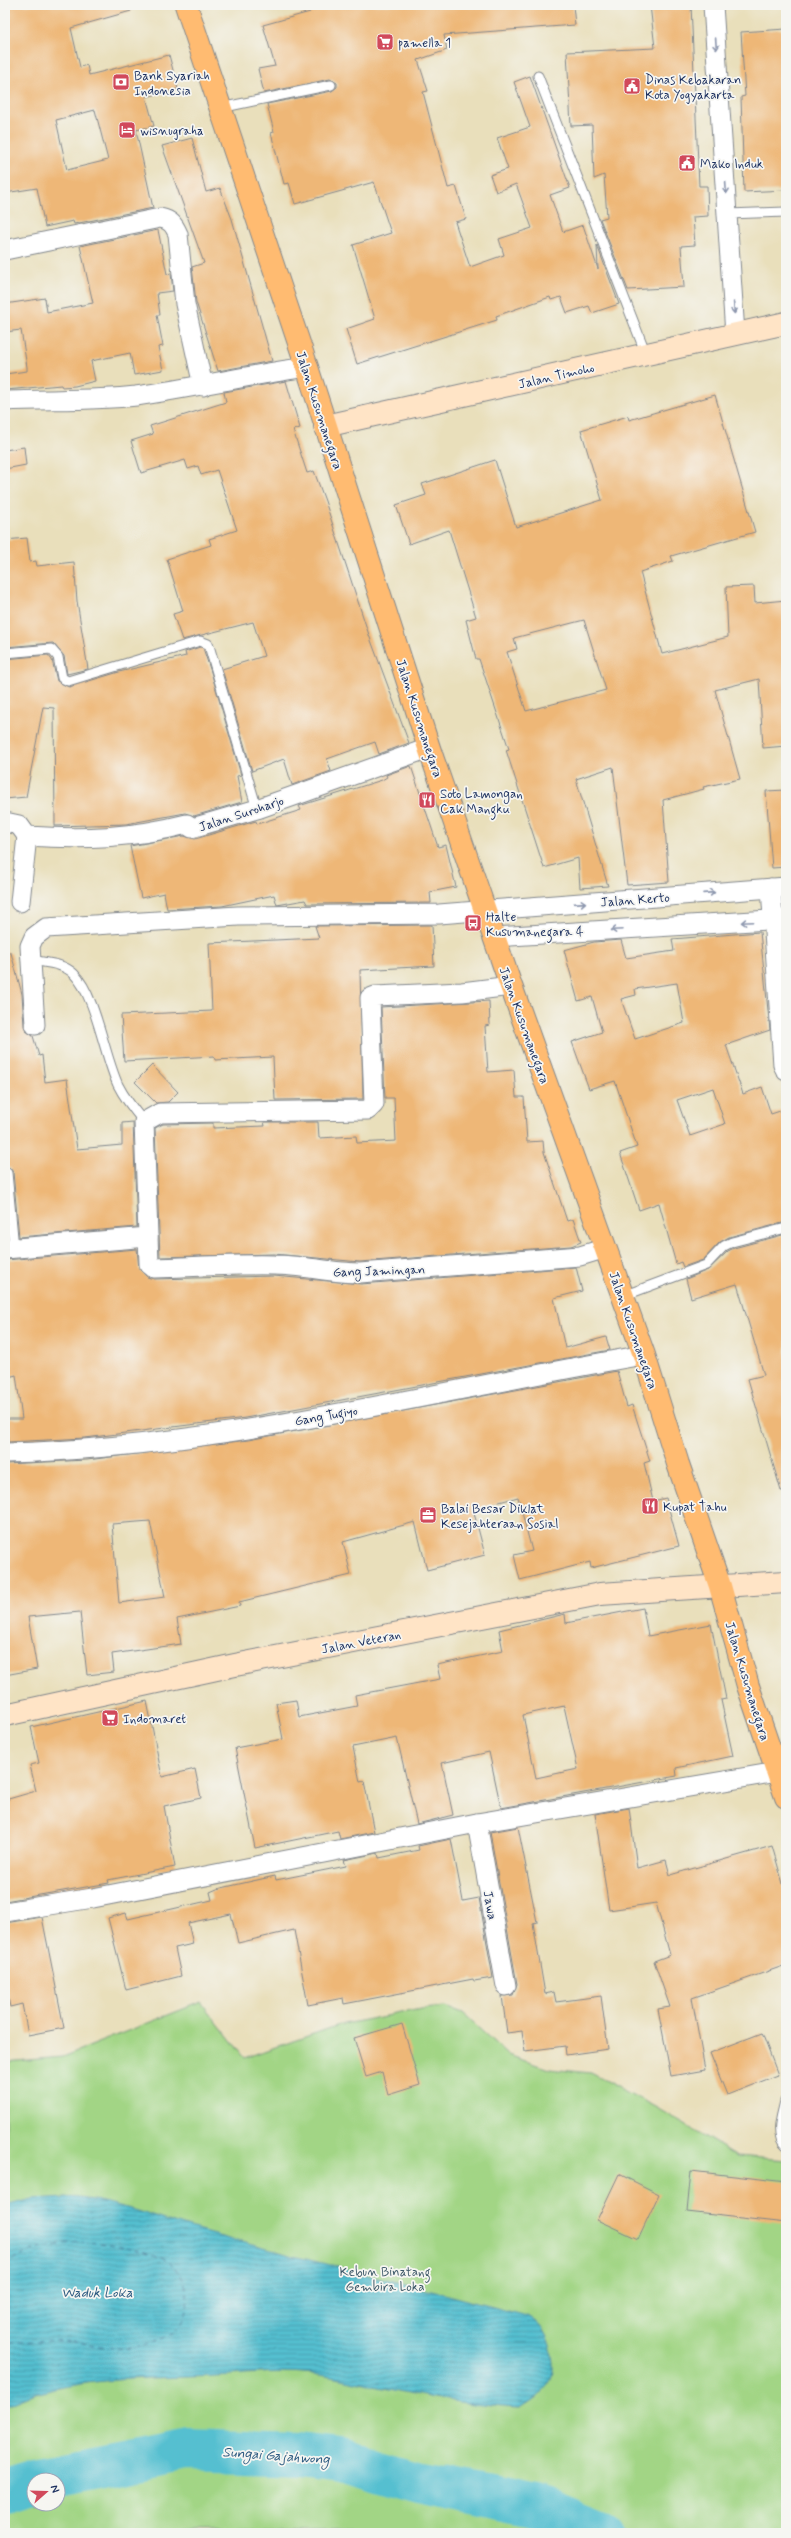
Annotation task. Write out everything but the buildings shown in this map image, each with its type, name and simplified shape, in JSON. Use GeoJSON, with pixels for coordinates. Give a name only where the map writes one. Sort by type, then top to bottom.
{"type":"FeatureCollection","features":[{"type":"Feature","properties":{"kind":"main road","name":"Jalan Kusumanegara"},"geometry":{"type":"LineString","coordinates":[[186,5],[307,367],[429,748],[511,986],[644,1355],[678,1464],[720,1586],[748,1686],[782,1766],[786,1797]]}},
{"type":"Feature","properties":{"kind":"main road","name":"Jalan Timoho"},"geometry":{"type":"LineString","coordinates":[[325,426],[786,323]]}},
{"type":"Feature","properties":{"kind":"main road","name":"Jalan Veteran"},"geometry":{"type":"LineString","coordinates":[[5,1715],[235,1666],[600,1594],[786,1582]]}},
{"type":"Feature","properties":{"kind":"street"},"geometry":{"type":"LineString","coordinates":[[713,5],[735,334]]}},
{"type":"Feature","properties":{"kind":"street"},"geometry":{"type":"LineString","coordinates":[[5,250],[160,218],[168,220],[173,224],[178,234],[185,304],[204,386]]}},
{"type":"Feature","properties":{"kind":"street"},"geometry":{"type":"LineString","coordinates":[[5,401],[134,396],[204,386],[250,375],[307,367]]}},
{"type":"Feature","properties":{"kind":"street","name":"Jalan Suroharjo"},"geometry":{"type":"LineString","coordinates":[[27,836],[74,840],[152,832],[187,824],[192,828],[257,809],[429,748]]}},
{"type":"Feature","properties":{"kind":"street"},"geometry":{"type":"LineString","coordinates":[[5,822],[19,825],[27,836],[20,902]]}},
{"type":"Feature","properties":{"kind":"street"},"geometry":{"type":"LineString","coordinates":[[779,888],[783,1065],[786,1071]]}},
{"type":"Feature","properties":{"kind":"street","name":"Jalan Kerto"},"geometry":{"type":"LineString","coordinates":[[35,1025],[30,946],[34,937],[46,928],[238,916],[439,914],[779,888]]}},
{"type":"Feature","properties":{"kind":"street"},"geometry":{"type":"LineString","coordinates":[[494,937],[780,920]]}},
{"type":"Feature","properties":{"kind":"street"},"geometry":{"type":"LineString","coordinates":[[10,1248],[148,1236],[144,1122],[160,1113],[368,1110],[374,1104],[370,998],[375,996],[462,992],[511,986]]}},
{"type":"Feature","properties":{"kind":"street","name":"Gang Jamingan"},"geometry":{"type":"LineString","coordinates":[[148,1236],[149,1264],[151,1267],[275,1265],[306,1267],[324,1272],[360,1273],[580,1256],[606,1248]]}},
{"type":"Feature","properties":{"kind":"street","name":"Gang Tugiyo"},"geometry":{"type":"LineString","coordinates":[[5,1453],[96,1449],[227,1432],[478,1388],[644,1355]]}},
{"type":"Feature","properties":{"kind":"street"},"geometry":{"type":"LineString","coordinates":[[5,1912],[93,1898],[477,1823],[782,1766]]}},
{"type":"Feature","properties":{"kind":"street","name":"Jawa"},"geometry":{"type":"LineString","coordinates":[[477,1823],[506,1986]]}},
{"type":"Feature","properties":{"kind":"lane"},"geometry":{"type":"LineString","coordinates":[[538,76],[646,354]]}},
{"type":"Feature","properties":{"kind":"lane"},"geometry":{"type":"LineString","coordinates":[[220,108],[331,85]]}},
{"type":"Feature","properties":{"kind":"lane"},"geometry":{"type":"LineString","coordinates":[[728,214],[786,212]]}},
{"type":"Feature","properties":{"kind":"lane"},"geometry":{"type":"LineString","coordinates":[[5,653],[51,649],[57,654],[62,678],[68,680],[200,641],[204,642],[210,649],[257,809]]}},
{"type":"Feature","properties":{"kind":"lane"},"geometry":{"type":"LineString","coordinates":[[32,960],[61,965],[74,974],[88,996],[118,1084],[130,1105],[144,1122]]}},
{"type":"Feature","properties":{"kind":"lane"},"geometry":{"type":"LineString","coordinates":[[7,1173],[10,1248]]}},
{"type":"Feature","properties":{"kind":"lane"},"geometry":{"type":"LineString","coordinates":[[623,1296],[706,1265],[724,1246],[732,1242],[786,1228]]}},
{"type":"Feature","properties":{"kind":"lane"},"geometry":{"type":"LineString","coordinates":[[785,2101],[779,2133],[780,2141],[786,2146]]}},
{"type":"Feature","properties":{"kind":"green space","name":"Kebun Binatang Gembira Loka"},"geometry":{"type":"Polygon","coordinates":[[[201,2002],[245,2058],[339,2025],[421,2009],[446,2007],[462,2013],[508,2055],[549,2069],[591,2073],[655,2107],[737,2156],[786,2160],[786,2533],[5,2533],[5,2062],[62,2057],[201,2002]]]}},
{"type":"Feature","properties":{"kind":"water","name":"Waduk Loka"},"geometry":{"type":"Polygon","coordinates":[[[68,2197],[87,2199],[124,2207],[214,2235],[527,2316],[540,2326],[548,2339],[553,2360],[551,2377],[544,2391],[538,2397],[521,2408],[445,2400],[321,2375],[295,2372],[135,2379],[80,2384],[54,2389],[5,2407],[5,2206],[33,2199],[68,2197]]]}},
{"type":"Feature","properties":{"kind":"waterway","name":"Sungai Gajahwong"},"geometry":{"type":"LineString","coordinates":[[66,2474],[188,2450],[298,2454],[340,2459],[419,2482],[534,2506],[602,2533]]}},
{"type":"Feature","properties":{"kind":"waterway","name":"Sungai Gajahwong"},"geometry":{"type":"LineString","coordinates":[[5,2490],[26,2483]]}},
{"type":"Feature","properties":{"kind":"ferry route"},"geometry":{"type":"LineString","coordinates":[[5,2264],[20,2256],[53,2245],[82,2242],[122,2246],[149,2253],[170,2263],[181,2275],[188,2300],[185,2316],[179,2327],[164,2337],[143,2346],[126,2349],[65,2341],[31,2341],[5,2344]]}},
{"type":"Feature","properties":{"kind":"place","name":"pamella 1"},"geometry":{"type":"Point","coordinates":[385,42]}},
{"type":"Feature","properties":{"kind":"place","name":"Bank Syariah Indonesia"},"geometry":{"type":"Point","coordinates":[121,82]}},
{"type":"Feature","properties":{"kind":"place","name":"Dinas Kebakaran Kota Yogyakarta"},"geometry":{"type":"Point","coordinates":[632,86]}},
{"type":"Feature","properties":{"kind":"place","name":"wisnugraha"},"geometry":{"type":"Point","coordinates":[127,130]}},
{"type":"Feature","properties":{"kind":"place","name":"Mako Induk"},"geometry":{"type":"Point","coordinates":[687,163]}},
{"type":"Feature","properties":{"kind":"place","name":"Soto Lamongan Cak Mangku"},"geometry":{"type":"Point","coordinates":[427,800]}},
{"type":"Feature","properties":{"kind":"place","name":"Halte Kusumanegara 4"},"geometry":{"type":"Point","coordinates":[473,923]}},
{"type":"Feature","properties":{"kind":"place","name":"Kupat Tahu"},"geometry":{"type":"Point","coordinates":[650,1506]}},
{"type":"Feature","properties":{"kind":"place","name":"Balai Besar Diklat Kesejahteraan Sosial"},"geometry":{"type":"Point","coordinates":[428,1515]}},
{"type":"Feature","properties":{"kind":"place","name":"Indomaret"},"geometry":{"type":"Point","coordinates":[110,1718]}}]}
